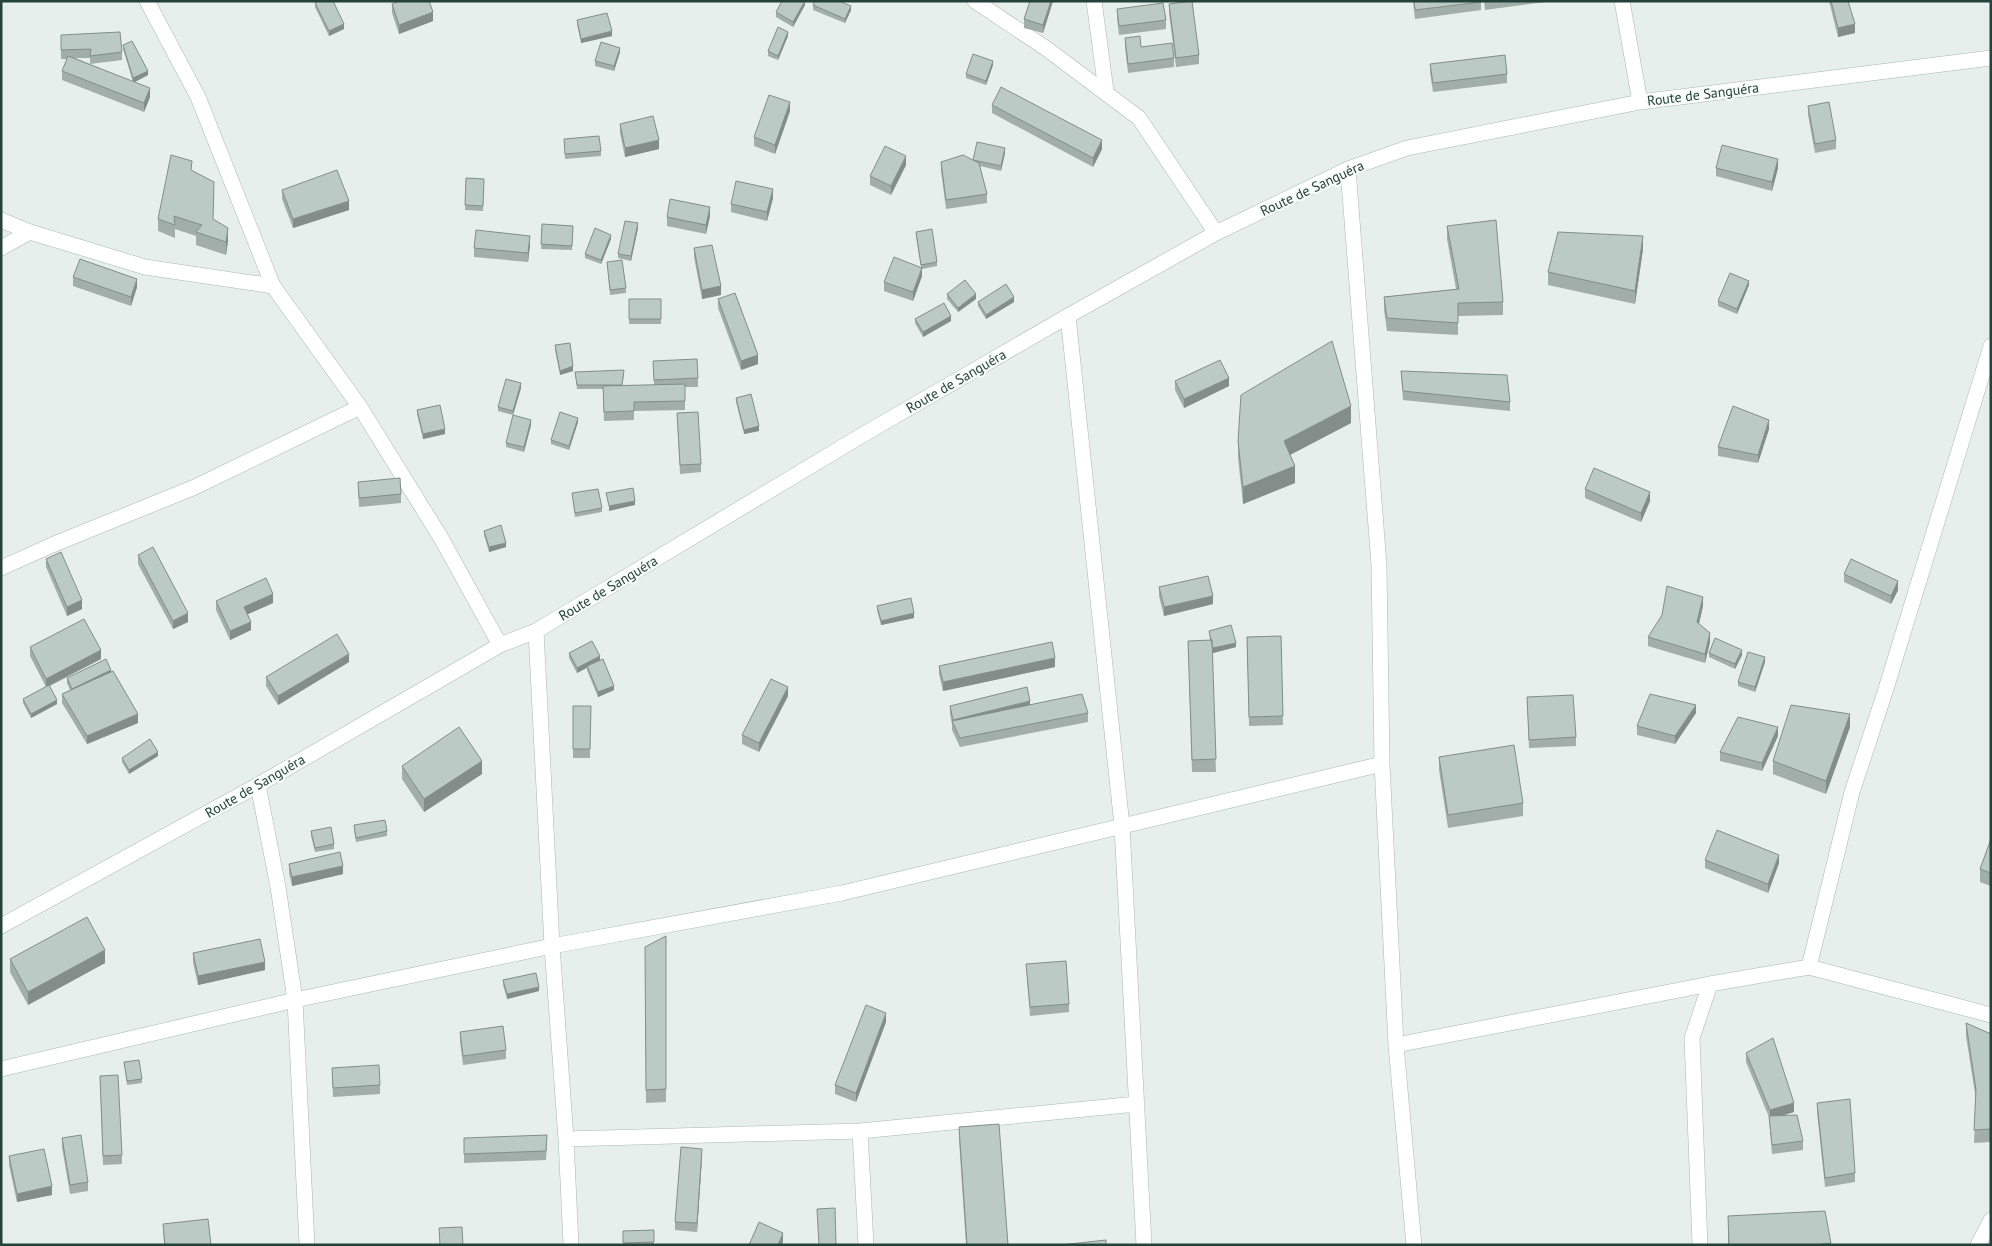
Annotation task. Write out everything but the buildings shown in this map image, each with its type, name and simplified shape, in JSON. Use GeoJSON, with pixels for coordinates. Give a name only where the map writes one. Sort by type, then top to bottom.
{"type":"FeatureCollection","features":[{"type":"Feature","properties":{"kind":"street"},"geometry":{"type":"LineString","coordinates":[[148,1],[198,97],[273,286],[360,407],[441,538],[500,645]]}},
{"type":"Feature","properties":{"kind":"street"},"geometry":{"type":"LineString","coordinates":[[975,1],[1106,91],[1139,118],[1216,233]]}},
{"type":"Feature","properties":{"kind":"street"},"geometry":{"type":"LineString","coordinates":[[1094,1],[1106,91]]}},
{"type":"Feature","properties":{"kind":"street"},"geometry":{"type":"LineString","coordinates":[[1622,1],[1640,102]]}},
{"type":"Feature","properties":{"kind":"street","name":"Route de Sanguéra"},"geometry":{"type":"LineString","coordinates":[[1,926],[258,785],[500,645],[536,631],[859,437],[1068,316],[1216,233],[1348,170],[1407,148],[1640,102],[1991,58]]}},
{"type":"Feature","properties":{"kind":"street"},"geometry":{"type":"LineString","coordinates":[[1348,170],[1379,564],[1382,764],[1396,1045],[1414,1245]]}},
{"type":"Feature","properties":{"kind":"street"},"geometry":{"type":"LineString","coordinates":[[1,220],[30,232],[145,267],[273,286]]}},
{"type":"Feature","properties":{"kind":"street"},"geometry":{"type":"LineString","coordinates":[[1,248],[30,232]]}},
{"type":"Feature","properties":{"kind":"street"},"geometry":{"type":"LineString","coordinates":[[1068,316],[1122,826],[1144,1245]]}},
{"type":"Feature","properties":{"kind":"street"},"geometry":{"type":"LineString","coordinates":[[1809,967],[1852,792],[1885,692],[1991,346]]}},
{"type":"Feature","properties":{"kind":"street"},"geometry":{"type":"LineString","coordinates":[[1,568],[52,545],[195,487],[360,407]]}},
{"type":"Feature","properties":{"kind":"street"},"geometry":{"type":"LineString","coordinates":[[536,631],[552,946],[566,1139],[571,1245]]}},
{"type":"Feature","properties":{"kind":"street"},"geometry":{"type":"LineString","coordinates":[[1,1069],[295,1000],[552,946],[842,893],[1382,764]]}},
{"type":"Feature","properties":{"kind":"street"},"geometry":{"type":"LineString","coordinates":[[258,785],[278,887],[295,1000],[307,1245]]}},
{"type":"Feature","properties":{"kind":"street"},"geometry":{"type":"LineString","coordinates":[[1396,1045],[1710,984],[1809,967],[1991,1015]]}},
{"type":"Feature","properties":{"kind":"street"},"geometry":{"type":"LineString","coordinates":[[1700,1245],[1692,1038],[1710,984]]}},
{"type":"Feature","properties":{"kind":"street"},"geometry":{"type":"LineString","coordinates":[[566,1139],[860,1131],[1138,1104]]}},
{"type":"Feature","properties":{"kind":"street"},"geometry":{"type":"LineString","coordinates":[[860,1131],[866,1245]]}},
{"type":"Feature","properties":{"kind":"street"},"geometry":{"type":"LineString","coordinates":[[1979,1245],[1991,1220]]}}]}
